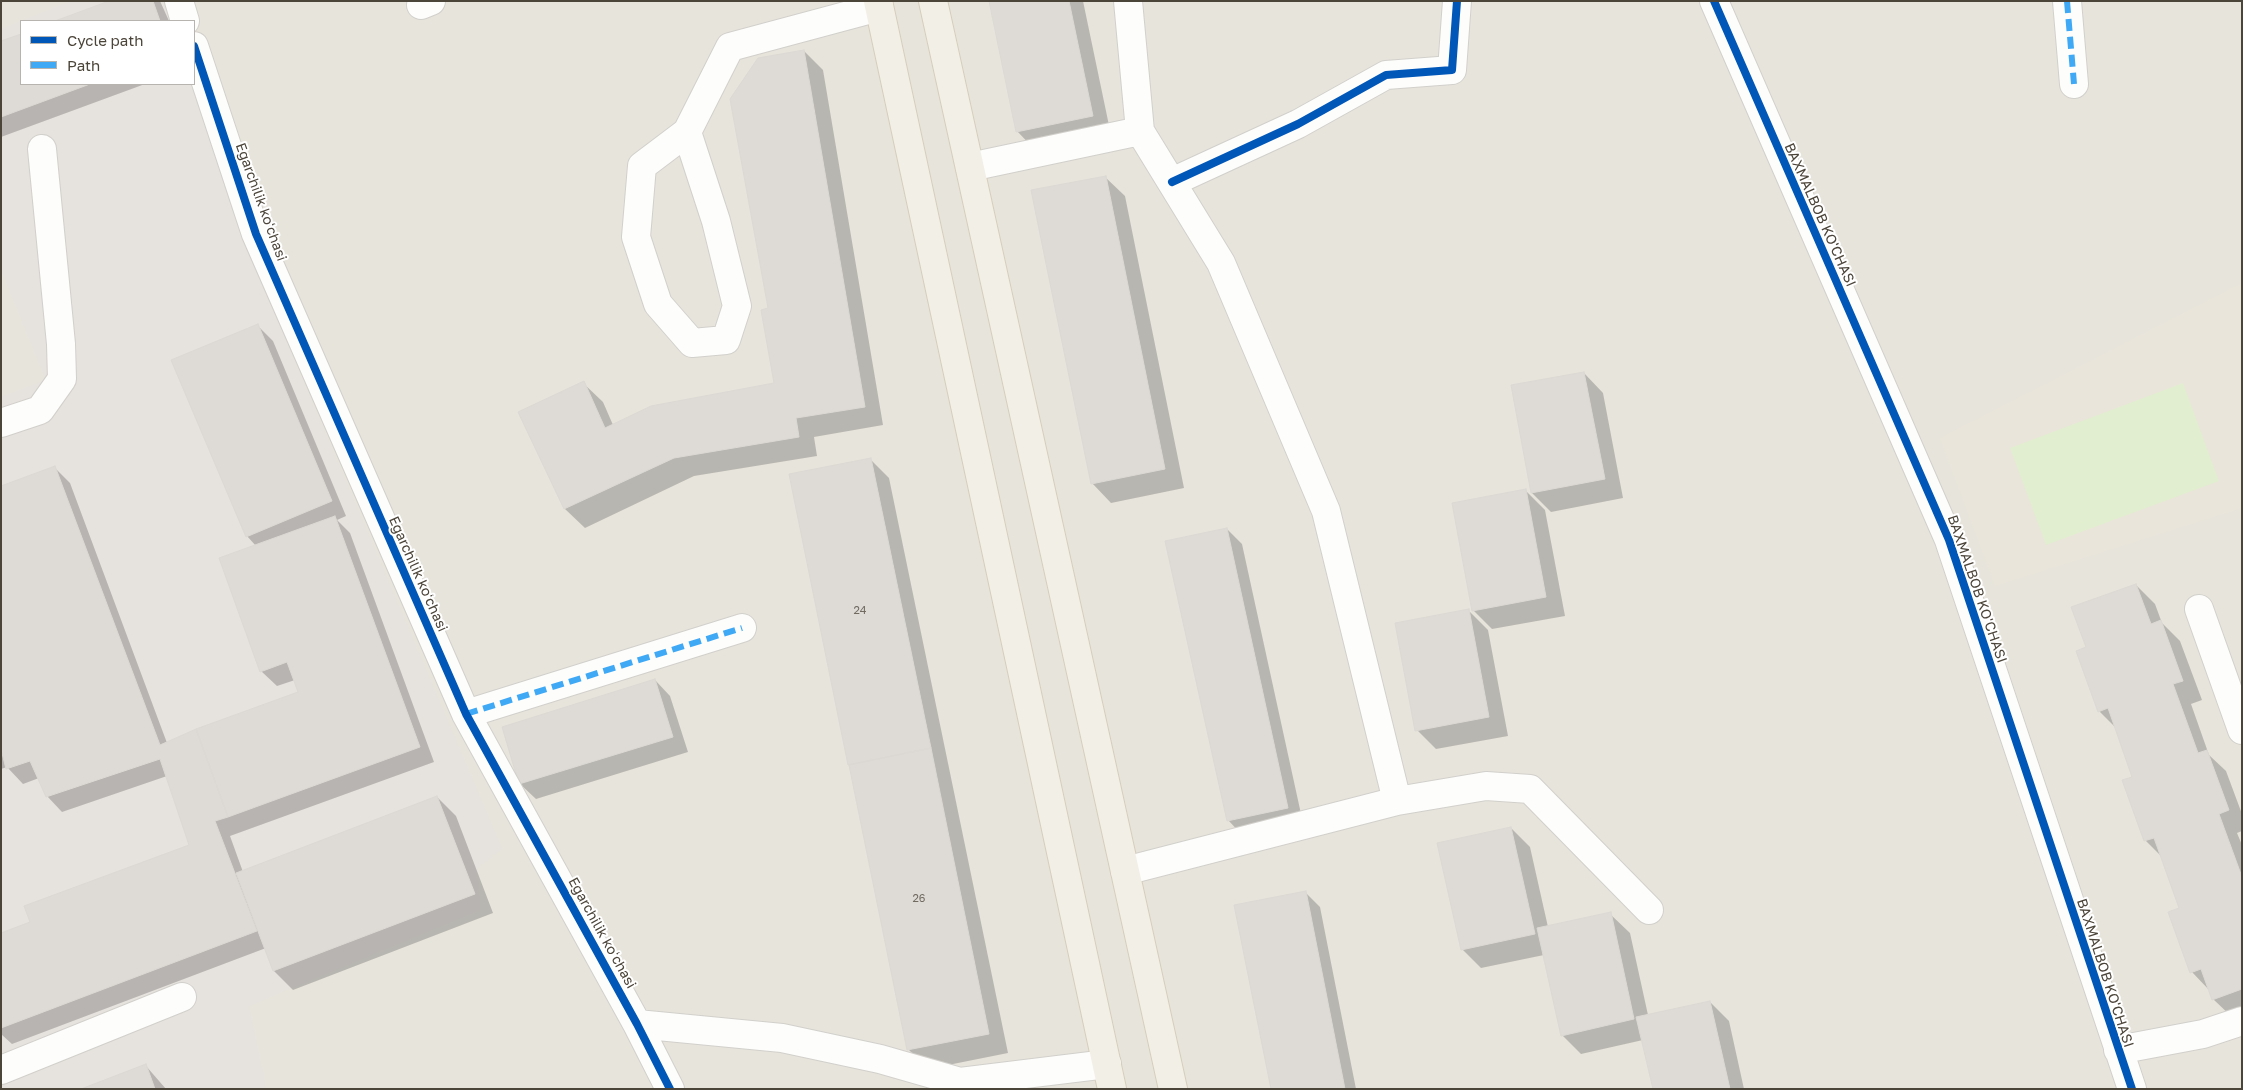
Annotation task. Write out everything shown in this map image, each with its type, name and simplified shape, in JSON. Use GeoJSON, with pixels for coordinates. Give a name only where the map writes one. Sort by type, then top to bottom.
{"type":"FeatureCollection","features":[{"type":"Feature","properties":{"kind":"main road"},"geometry":{"type":"LineString","coordinates":[[933,1],[1173,1089]]}},
{"type":"Feature","properties":{"kind":"main road"},"geometry":{"type":"LineString","coordinates":[[878,4],[1109,1076]]}},
{"type":"Feature","properties":{"kind":"street"},"geometry":{"type":"LineString","coordinates":[[179,1],[185,20]]}},
{"type":"Feature","properties":{"kind":"street"},"geometry":{"type":"LineString","coordinates":[[1128,1],[1140,131],[1221,263],[1326,511],[1397,801]]}},
{"type":"Feature","properties":{"kind":"street"},"geometry":{"type":"LineString","coordinates":[[1172,182],[1298,124],[1386,75],[1452,70],[1457,1]]}},
{"type":"Feature","properties":{"kind":"street","name":"BAXMALBOB KO'CHASI"},"geometry":{"type":"LineString","coordinates":[[1714,1],[1949,540],[2132,1089]]}},
{"type":"Feature","properties":{"kind":"street"},"geometry":{"type":"LineString","coordinates":[[2067,1],[2074,84]]}},
{"type":"Feature","properties":{"kind":"street"},"geometry":{"type":"LineString","coordinates":[[687,132],[716,221],[738,306],[726,340],[692,343],[658,304],[636,238],[642,166],[687,132],[730,47],[878,4]]}},
{"type":"Feature","properties":{"kind":"street","name":"Egarchilik koʻchasi"},"geometry":{"type":"LineString","coordinates":[[195,49],[256,234],[466,714],[637,1024],[670,1089]]}},
{"type":"Feature","properties":{"kind":"street"},"geometry":{"type":"LineString","coordinates":[[970,167],[1140,131]]}},
{"type":"Feature","properties":{"kind":"street"},"geometry":{"type":"LineString","coordinates":[[1,423],[40,410],[62,379],[42,149]]}},
{"type":"Feature","properties":{"kind":"street"},"geometry":{"type":"LineString","coordinates":[[2199,609],[2242,730]]}},
{"type":"Feature","properties":{"kind":"street"},"geometry":{"type":"LineString","coordinates":[[466,714],[742,628]]}},
{"type":"Feature","properties":{"kind":"street"},"geometry":{"type":"LineString","coordinates":[[1125,871],[1397,801],[1486,786],[1530,789],[1649,910]]}},
{"type":"Feature","properties":{"kind":"street"},"geometry":{"type":"LineString","coordinates":[[1,1070],[182,997]]}},
{"type":"Feature","properties":{"kind":"street"},"geometry":{"type":"LineString","coordinates":[[2118,1050],[2203,1034],[2242,1021]]}},
{"type":"Feature","properties":{"kind":"street"},"geometry":{"type":"LineString","coordinates":[[637,1024],[782,1038],[880,1059],[960,1082],[1109,1076]]}},
{"type":"Feature","properties":{"kind":"shaded area"},"geometry":{"type":"Polygon","coordinates":[[[1,1],[2242,1],[2242,1089],[1,1089],[1,1]]]}},
{"type":"Feature","properties":{"kind":"shaded area"},"geometry":{"type":"Polygon","coordinates":[[[71,1],[165,1],[171,20],[24,20],[71,1]]]}},
{"type":"Feature","properties":{"kind":"shaded area"},"geometry":{"type":"Polygon","coordinates":[[[20,21],[20,85],[191,85],[204,125],[270,303],[502,849],[477,868],[480,910],[249,1006],[266,1089],[1,1089],[1,397],[46,380],[1,269],[1,29],[20,21]]]}},
{"type":"Feature","properties":{"kind":"shaded area"},"geometry":{"type":"Polygon","coordinates":[[[2242,283],[2242,508],[1995,586],[1940,438],[2242,283]]]}},
{"type":"Feature","properties":{"kind":"green space"},"geometry":{"type":"Polygon","coordinates":[[[2183,383],[2219,481],[2046,545],[2010,448],[2183,383]]]}},
{"type":"Feature","properties":{"kind":"building"},"geometry":{"type":"Polygon","coordinates":[[[109,1],[153,1],[160,20],[58,20],[109,1]]]}},
{"type":"Feature","properties":{"kind":"building"},"geometry":{"type":"Polygon","coordinates":[[[989,1],[1069,1],[1093,116],[1016,132],[989,1]]]}},
{"type":"Feature","properties":{"kind":"building"},"geometry":{"type":"Polygon","coordinates":[[[20,34],[20,85],[87,85],[1,117],[1,41],[20,34]]]}},
{"type":"Feature","properties":{"kind":"building"},"geometry":{"type":"Polygon","coordinates":[[[804,50],[865,407],[796,418],[799,437],[674,458],[564,509],[518,412],[584,381],[605,428],[651,406],[774,383],[761,310],[768,308],[730,99],[758,58],[804,50]]]}},
{"type":"Feature","properties":{"kind":"building"},"geometry":{"type":"Polygon","coordinates":[[[1106,176],[1165,469],[1091,484],[1031,190],[1106,176]]]}},
{"type":"Feature","properties":{"kind":"building"},"geometry":{"type":"Polygon","coordinates":[[[258,324],[332,501],[246,537],[171,360],[258,324]]]}},
{"type":"Feature","properties":{"kind":"building"},"geometry":{"type":"Polygon","coordinates":[[[1584,372],[1605,479],[1531,493],[1511,385],[1584,372]]]}},
{"type":"Feature","properties":{"kind":"building"},"geometry":{"type":"Polygon","coordinates":[[[871,458],[931,748],[848,765],[789,474],[871,458]]]}},
{"type":"Feature","properties":{"kind":"building"},"geometry":{"type":"Polygon","coordinates":[[[55,466],[160,745],[196,729],[228,817],[215,821],[257,931],[1,1028],[1,933],[30,922],[24,906],[189,845],[160,759],[46,797],[30,761],[6,769],[1,749],[1,486],[55,466]]]}},
{"type":"Feature","properties":{"kind":"building"},"geometry":{"type":"Polygon","coordinates":[[[1526,489],[1546,597],[1472,611],[1452,503],[1526,489]]]}},
{"type":"Feature","properties":{"kind":"building"},"geometry":{"type":"Polygon","coordinates":[[[335,516],[420,747],[228,817],[196,729],[298,692],[287,662],[260,672],[219,558],[335,516]]]}},
{"type":"Feature","properties":{"kind":"building"},"geometry":{"type":"Polygon","coordinates":[[[1227,528],[1288,808],[1227,821],[1165,541],[1227,528]]]}},
{"type":"Feature","properties":{"kind":"building"},"geometry":{"type":"Polygon","coordinates":[[[2136,584],[2151,624],[2161,620],[2183,681],[2173,684],[2198,753],[2207,750],[2229,810],[2219,814],[2242,877],[2242,989],[2212,1000],[2201,969],[2190,973],[2168,912],[2179,908],[2154,838],[2144,841],[2122,780],[2132,777],[2108,708],[2098,712],[2076,651],[2086,647],[2071,607],[2136,584]]]}},
{"type":"Feature","properties":{"kind":"building"},"geometry":{"type":"Polygon","coordinates":[[[1469,609],[1489,717],[1415,731],[1395,623],[1469,609]]]}},
{"type":"Feature","properties":{"kind":"building"},"geometry":{"type":"Polygon","coordinates":[[[655,679],[673,737],[519,784],[502,727],[655,679]]]}},
{"type":"Feature","properties":{"kind":"building"},"geometry":{"type":"Polygon","coordinates":[[[931,748],[989,1034],[907,1050],[849,765],[931,748]]]}},
{"type":"Feature","properties":{"kind":"building"},"geometry":{"type":"Polygon","coordinates":[[[437,796],[475,894],[273,971],[236,873],[437,796]]]}},
{"type":"Feature","properties":{"kind":"building"},"geometry":{"type":"Polygon","coordinates":[[[1511,827],[1535,934],[1461,950],[1437,843],[1511,827]]]}},
{"type":"Feature","properties":{"kind":"building"},"geometry":{"type":"Polygon","coordinates":[[[1306,891],[1345,1089],[1271,1089],[1234,905],[1306,891]]]}},
{"type":"Feature","properties":{"kind":"building"},"geometry":{"type":"Polygon","coordinates":[[[1611,912],[1634,1019],[1561,1036],[1537,928],[1611,912]]]}},
{"type":"Feature","properties":{"kind":"building"},"geometry":{"type":"Polygon","coordinates":[[[1710,1001],[1730,1089],[1653,1089],[1636,1017],[1710,1001]]]}},
{"type":"Feature","properties":{"kind":"building"},"geometry":{"type":"Polygon","coordinates":[[[146,1064],[155,1089],[81,1089],[146,1064]]]}},
{"type":"Feature","properties":{"kind":"marked path"},"geometry":{"type":"LineString","coordinates":[[2067,1],[2074,84]]}},
{"type":"Feature","properties":{"kind":"marked path"},"geometry":{"type":"LineString","coordinates":[[466,714],[742,628]]}},
{"type":"Feature","properties":{"kind":"cycle path"},"geometry":{"type":"LineString","coordinates":[[1172,182],[1298,124],[1386,75],[1452,70],[1457,1]]}},
{"type":"Feature","properties":{"kind":"cycle path"},"geometry":{"type":"LineString","coordinates":[[1714,1],[1949,540],[2132,1089]]}},
{"type":"Feature","properties":{"kind":"cycle path"},"geometry":{"type":"LineString","coordinates":[[195,49],[256,234],[466,714],[637,1024],[670,1089]]}}]}
